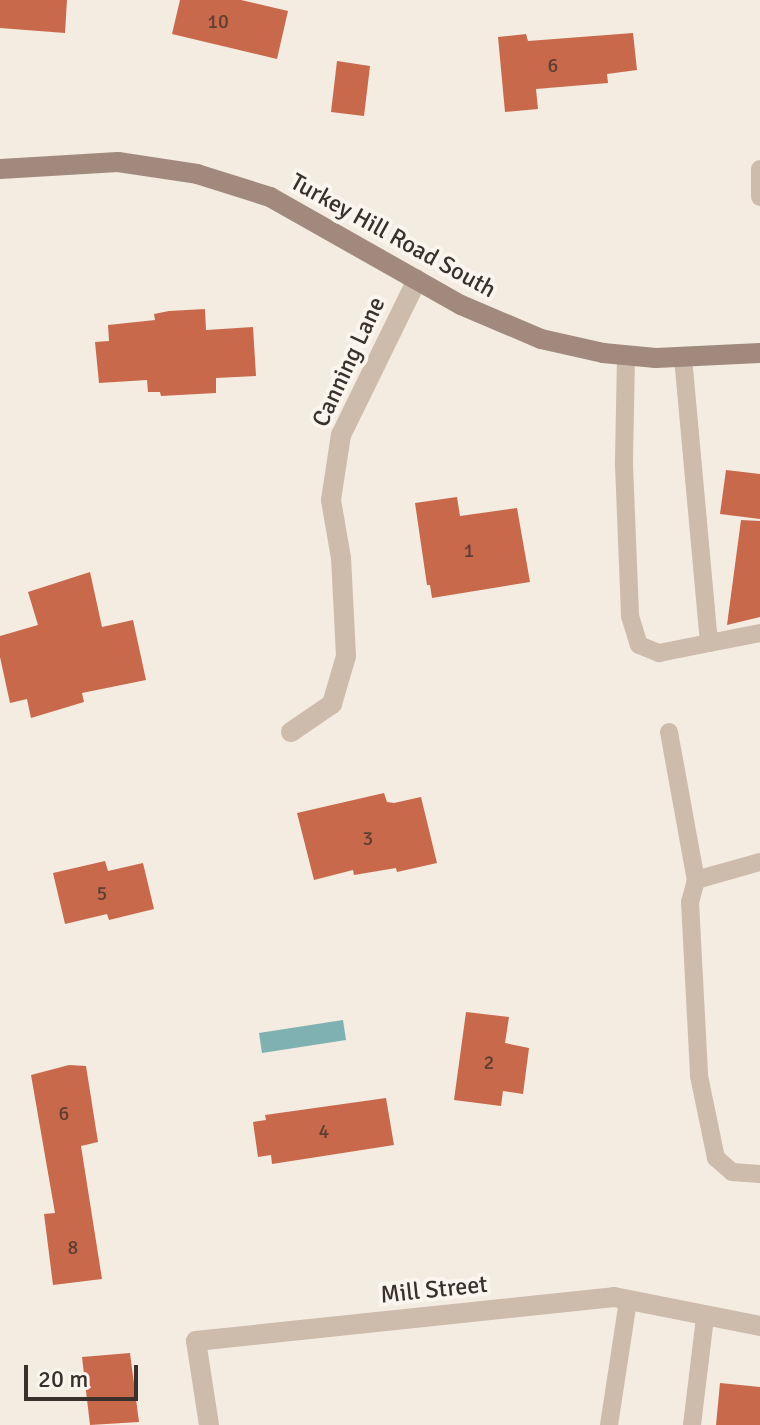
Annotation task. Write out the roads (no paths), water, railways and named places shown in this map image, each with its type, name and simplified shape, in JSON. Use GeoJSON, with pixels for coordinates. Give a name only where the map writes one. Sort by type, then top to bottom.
{"type":"FeatureCollection","features":[{"type":"Feature","properties":{"kind":"street","name":"Turkey Hill Road South"},"geometry":{"type":"LineString","coordinates":[[0,169],[118,162],[197,174],[270,197],[502,325],[541,339],[626,356],[683,358],[760,353]]}},
{"type":"Feature","properties":{"kind":"street","name":"Canning Lane"},"geometry":{"type":"LineString","coordinates":[[291,732],[332,704],[346,656],[341,558],[331,500],[341,435],[417,280]]}},
{"type":"Feature","properties":{"kind":"street","name":"Mill Street"},"geometry":{"type":"LineString","coordinates":[[209,1425],[196,1341],[614,1297],[760,1326]]}},
{"type":"Feature","properties":{"kind":"lane"},"geometry":{"type":"LineString","coordinates":[[760,169],[760,197]]}},
{"type":"Feature","properties":{"kind":"lane"},"geometry":{"type":"LineString","coordinates":[[626,356],[624,465],[630,616],[639,645],[659,653],[760,633]]}},
{"type":"Feature","properties":{"kind":"lane"},"geometry":{"type":"LineString","coordinates":[[683,358],[709,643]]}},
{"type":"Feature","properties":{"kind":"lane"},"geometry":{"type":"LineString","coordinates":[[669,732],[696,880],[690,902],[699,1076],[716,1158],[732,1172],[760,1174]]}},
{"type":"Feature","properties":{"kind":"lane"},"geometry":{"type":"LineString","coordinates":[[696,880],[760,862]]}},
{"type":"Feature","properties":{"kind":"lane"},"geometry":{"type":"LineString","coordinates":[[609,1425],[628,1301]]}},
{"type":"Feature","properties":{"kind":"lane"},"geometry":{"type":"LineString","coordinates":[[692,1425],[705,1317]]}},
{"type":"Feature","properties":{"kind":"water"},"geometry":{"type":"Polygon","coordinates":[[[343,1020],[346,1040],[262,1053],[259,1033],[343,1020]]]}}]}
